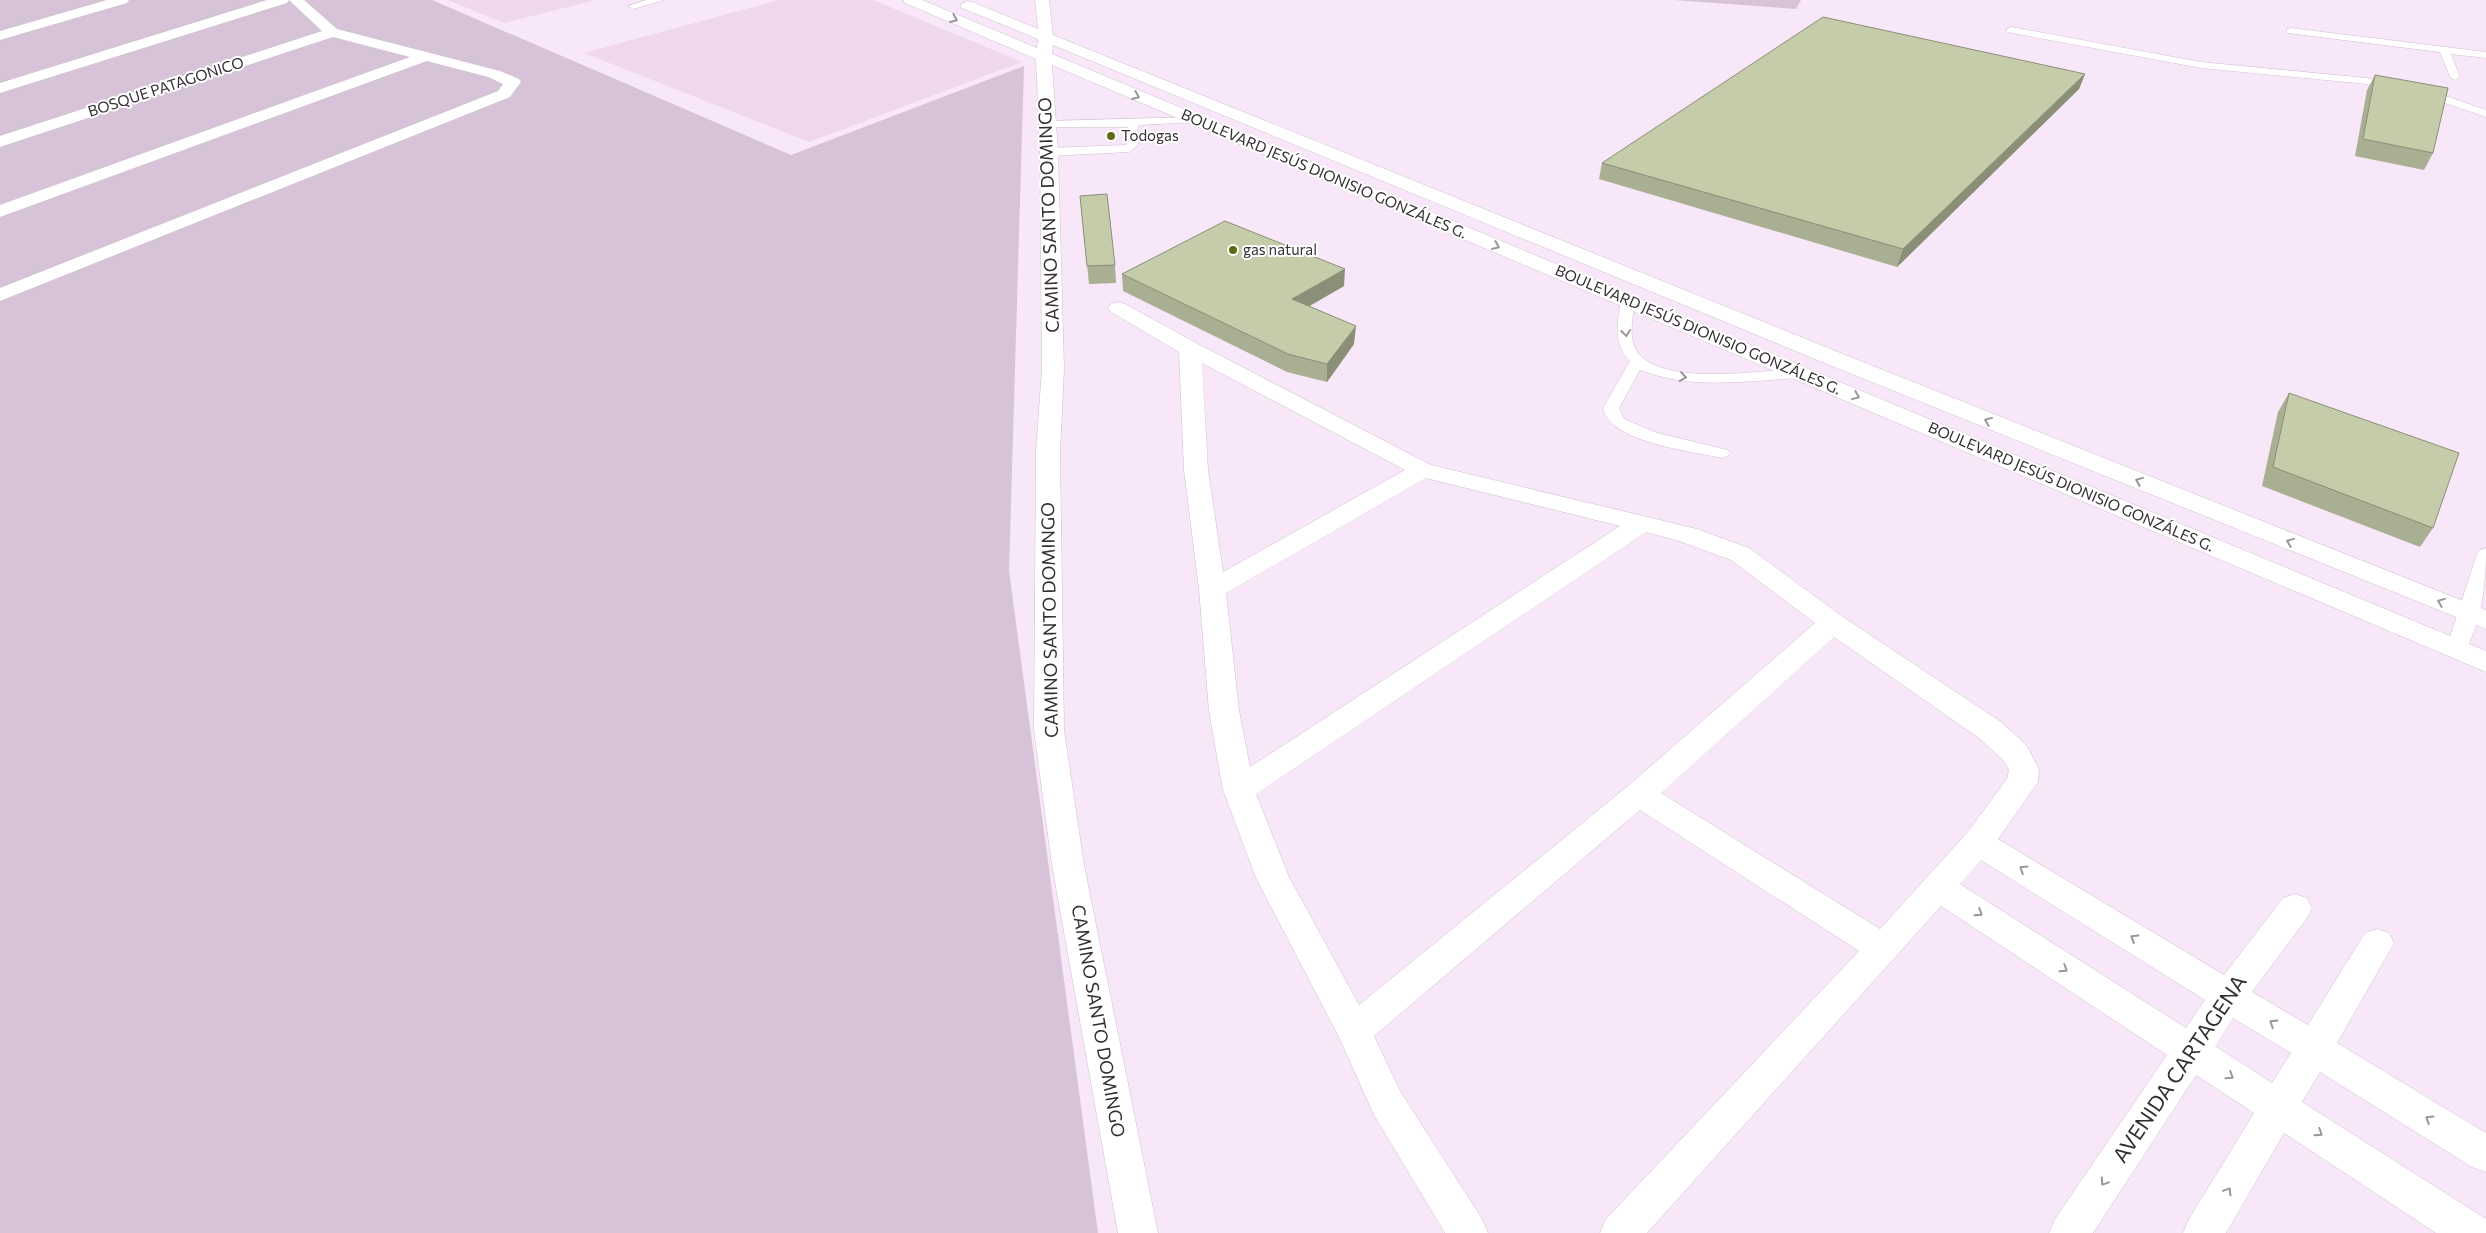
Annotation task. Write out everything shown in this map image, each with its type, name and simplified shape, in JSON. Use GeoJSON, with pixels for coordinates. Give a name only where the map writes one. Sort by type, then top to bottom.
{"type":"FeatureCollection","features":[{"type":"Feature","properties":{"kind":"street"},"geometry":{"type":"LineString","coordinates":[[0,36],[122,0]]}},
{"type":"Feature","properties":{"kind":"street"},"geometry":{"type":"LineString","coordinates":[[0,88],[282,0]]}},
{"type":"Feature","properties":{"kind":"street"},"geometry":{"type":"LineString","coordinates":[[0,295],[504,94],[513,82],[494,74],[332,32],[296,0]]}},
{"type":"Feature","properties":{"kind":"street","name":"BOULEVARD JESÚS DIONISIO GONZÁLES G."},"geometry":{"type":"LineString","coordinates":[[910,0],[1045,47],[1840,361],[2478,617]]}},
{"type":"Feature","properties":{"kind":"street","name":"BOULEVARD JESÚS DIONISIO GONZÁLES G."},"geometry":{"type":"LineString","coordinates":[[955,0],[1045,47],[1107,83],[2486,662]]}},
{"type":"Feature","properties":{"kind":"street","name":"CAMINO SANTO DOMINGO"},"geometry":{"type":"LineString","coordinates":[[1042,0],[1045,47],[1062,88],[1048,124],[1053,369],[1048,451],[1047,638],[1049,730],[1068,865],[1082,930],[1138,1233]]}},
{"type":"Feature","properties":{"kind":"street","name":"BOSQUE PATAGONICO"},"geometry":{"type":"LineString","coordinates":[[0,142],[332,32]]}},
{"type":"Feature","properties":{"kind":"street"},"geometry":{"type":"LineString","coordinates":[[0,212],[425,57]]}},
{"type":"Feature","properties":{"kind":"street"},"geometry":{"type":"LineString","coordinates":[[1062,88],[1107,83]]}},
{"type":"Feature","properties":{"kind":"street"},"geometry":{"type":"LineString","coordinates":[[1118,308],[1190,349],[1317,413],[1423,470],[1688,535],[1740,554],[1834,623],[1990,730],[2016,754],[2024,770],[2022,782],[1978,842],[1883,949],[1620,1233]]}},
{"type":"Feature","properties":{"kind":"street"},"geometry":{"type":"LineString","coordinates":[[1190,349],[1196,470],[1212,589],[1224,711],[1239,790],[1273,878],[1354,1030],[1387,1103],[1468,1233]]}},
{"type":"Feature","properties":{"kind":"street"},"geometry":{"type":"LineString","coordinates":[[1212,589],[1423,470]]}},
{"type":"Feature","properties":{"kind":"street"},"geometry":{"type":"LineString","coordinates":[[1239,790],[1641,524]]}},
{"type":"Feature","properties":{"kind":"street"},"geometry":{"type":"LineString","coordinates":[[1354,1030],[1639,794],[1834,623]]}},
{"type":"Feature","properties":{"kind":"street"},"geometry":{"type":"LineString","coordinates":[[1639,794],[1883,949]]}},
{"type":"Feature","properties":{"kind":"street"},"geometry":{"type":"LineString","coordinates":[[1978,842],[2486,1154]]}},
{"type":"Feature","properties":{"kind":"street"},"geometry":{"type":"LineString","coordinates":[[1938,887],[2472,1233]]}},
{"type":"Feature","properties":{"kind":"street","name":"AVENIDA CARTAGENA"},"geometry":{"type":"LineString","coordinates":[[2069,1233],[2228,996],[2295,908]]}},
{"type":"Feature","properties":{"kind":"street"},"geometry":{"type":"LineString","coordinates":[[2203,1233],[2377,943]]}},
{"type":"Feature","properties":{"kind":"lane"},"geometry":{"type":"LineString","coordinates":[[633,6],[659,0]]}},
{"type":"Feature","properties":{"kind":"lane"},"geometry":{"type":"LineString","coordinates":[[2011,30],[2201,65],[2367,81],[2442,98],[2486,114]]}},
{"type":"Feature","properties":{"kind":"lane"},"geometry":{"type":"LineString","coordinates":[[2291,31],[2486,55]]}},
{"type":"Feature","properties":{"kind":"lane"},"geometry":{"type":"LineString","coordinates":[[2444,50],[2455,77]]}},
{"type":"Feature","properties":{"kind":"lane"},"geometry":{"type":"LineString","coordinates":[[1049,152],[1129,148],[1132,146],[1133,131],[1143,121],[1195,120]]}},
{"type":"Feature","properties":{"kind":"lane"},"geometry":{"type":"LineString","coordinates":[[1048,124],[1133,131]]}},
{"type":"Feature","properties":{"kind":"lane"},"geometry":{"type":"LineString","coordinates":[[1628,301],[1625,324],[1630,352],[1637,362],[1659,372],[1706,379],[1798,373]]}},
{"type":"Feature","properties":{"kind":"lane"},"geometry":{"type":"LineString","coordinates":[[1637,362],[1612,408],[1612,415],[1618,422],[1628,428],[1647,434],[1722,453]]}},
{"type":"Feature","properties":{"kind":"lane"},"geometry":{"type":"LineString","coordinates":[[2456,650],[2478,617],[2486,554]]}},
{"type":"Feature","properties":{"kind":"shaded area"},"geometry":{"type":"Polygon","coordinates":[[[0,0],[432,0],[791,155],[1024,66],[1009,571],[1098,1233],[0,1233],[0,0]]]}},
{"type":"Feature","properties":{"kind":"shaded area"},"geometry":{"type":"Polygon","coordinates":[[[448,0],[596,0],[504,23],[448,0]]]}},
{"type":"Feature","properties":{"kind":"shaded area"},"geometry":{"type":"Polygon","coordinates":[[[779,0],[873,0],[1022,62],[809,142],[584,53],[779,0]]]}},
{"type":"Feature","properties":{"kind":"shaded area"},"geometry":{"type":"Polygon","coordinates":[[[1674,0],[1801,0],[1796,9],[1674,0]]]}},
{"type":"Feature","properties":{"kind":"building"},"geometry":{"type":"Polygon","coordinates":[[[1823,17],[2085,74],[1903,249],[1602,163],[1823,17]]]}},
{"type":"Feature","properties":{"kind":"building"},"geometry":{"type":"Polygon","coordinates":[[[2375,75],[2448,88],[2433,153],[2363,139],[2375,75]]]}},
{"type":"Feature","properties":{"kind":"building"},"geometry":{"type":"Polygon","coordinates":[[[1107,194],[1115,265],[1087,266],[1080,196],[1107,194]]]}},
{"type":"Feature","properties":{"kind":"building"},"geometry":{"type":"Polygon","coordinates":[[[1225,221],[1345,269],[1292,299],[1356,326],[1327,364],[1288,354],[1122,274],[1225,221]]]}},
{"type":"Feature","properties":{"kind":"building"},"geometry":{"type":"Polygon","coordinates":[[[2289,393],[2459,453],[2433,528],[2273,467],[2289,393]]]}},
{"type":"Feature","properties":{"kind":"place","name":"Todogas"},"geometry":{"type":"Point","coordinates":[1111,136]}},
{"type":"Feature","properties":{"kind":"place","name":"gas natural"},"geometry":{"type":"Point","coordinates":[1233,250]}}]}
